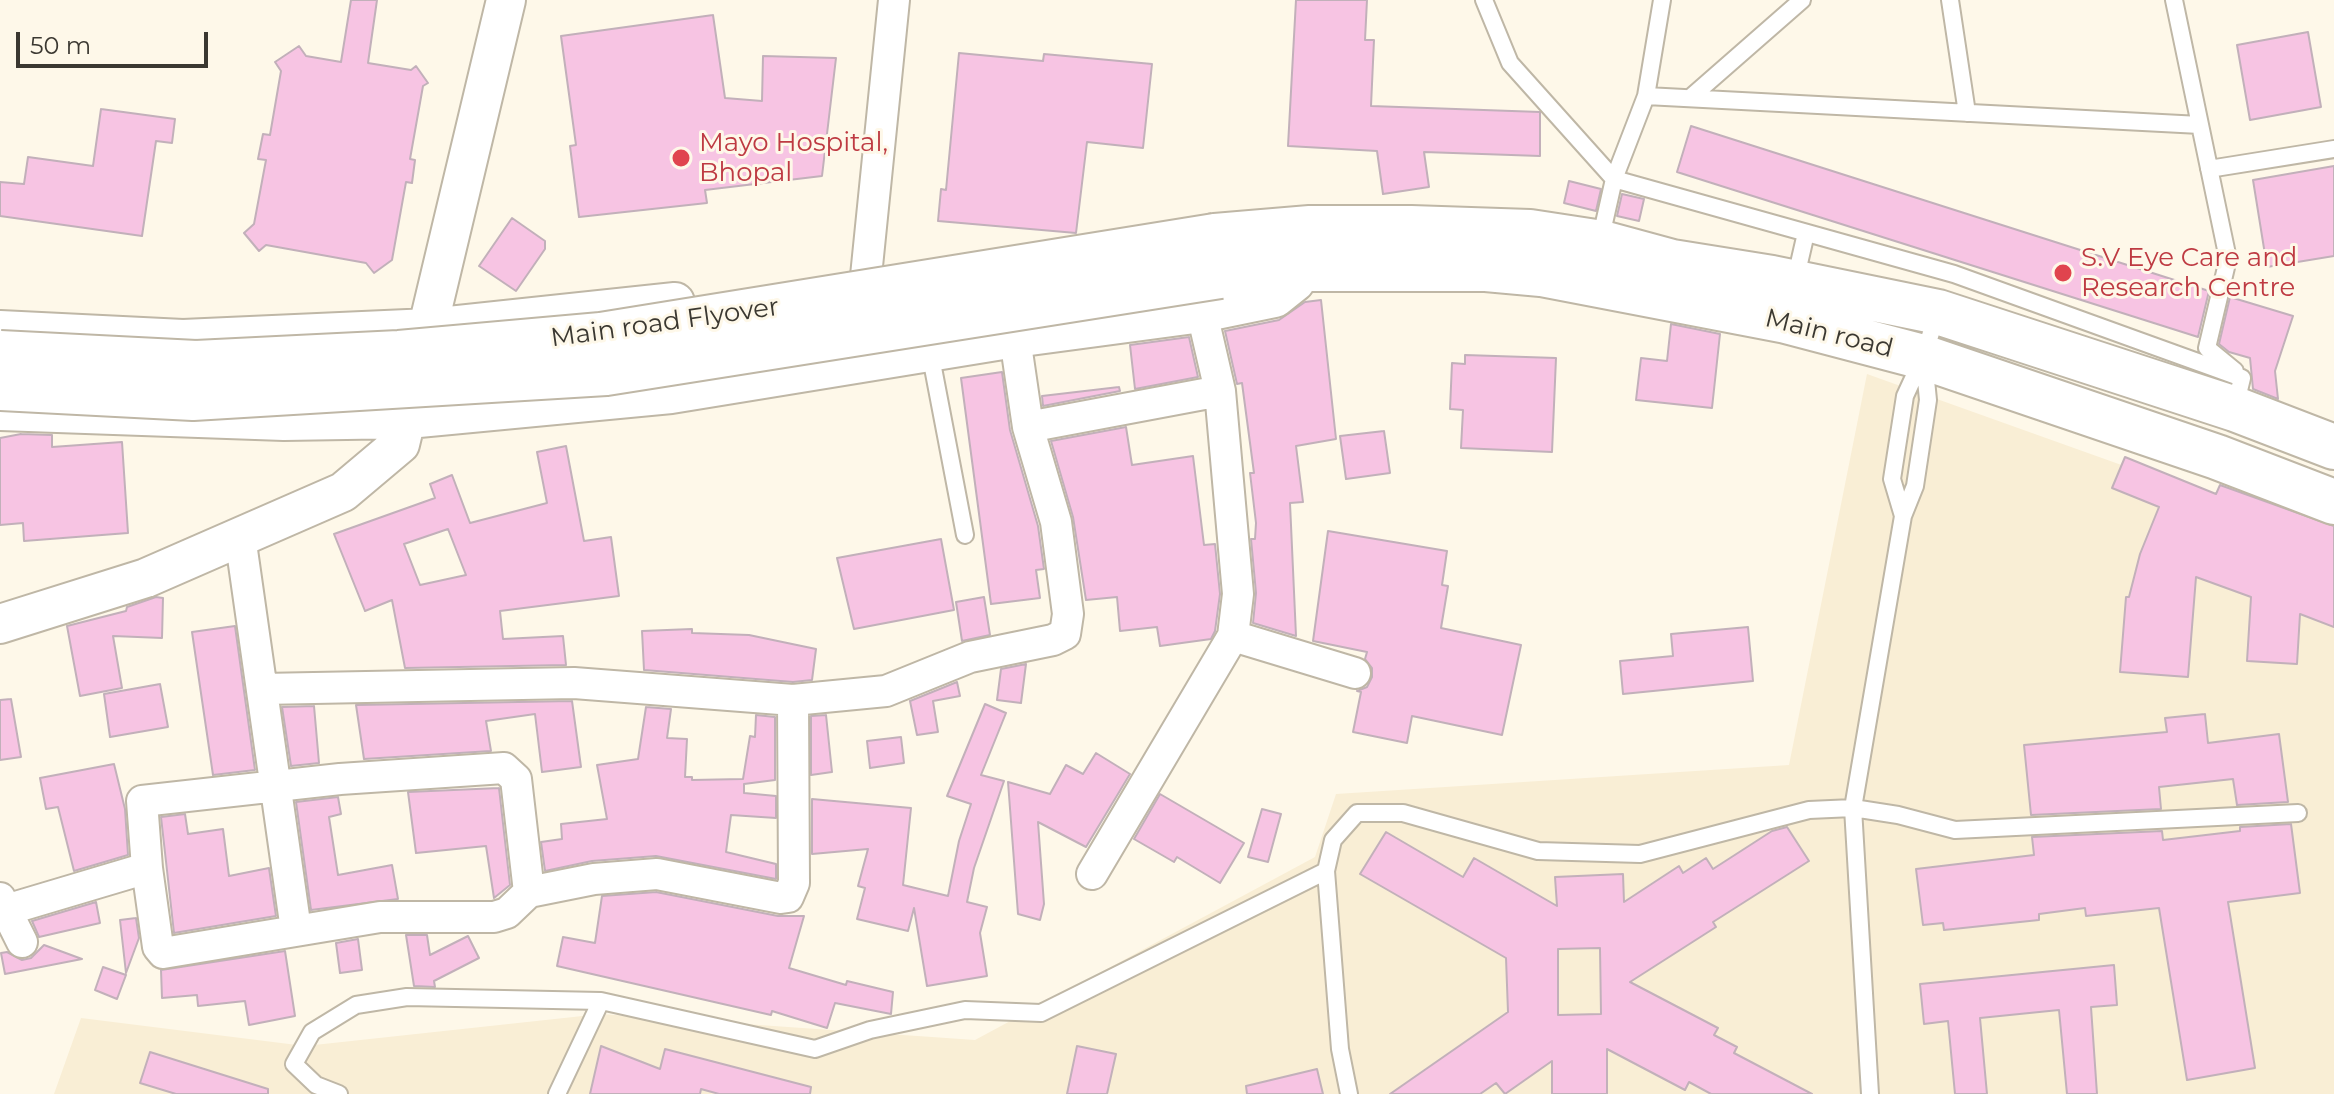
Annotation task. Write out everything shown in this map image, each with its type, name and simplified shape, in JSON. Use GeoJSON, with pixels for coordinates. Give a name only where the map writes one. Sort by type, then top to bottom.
{"type":"FeatureCollection","features":[{"type":"Feature","properties":{"kind":"main road","name":"Main road"},"geometry":{"type":"LineString","coordinates":[[1324,228],[1530,232],[1599,243],[1672,262],[1938,312],[2239,393],[2334,447]]}},
{"type":"Feature","properties":{"kind":"main road","name":"Main road Flyover"},"geometry":{"type":"LineString","coordinates":[[0,388],[193,398],[606,373],[1213,275],[1324,228]]}},
{"type":"Feature","properties":{"kind":"main road","name":"Main road"},"geometry":{"type":"LineString","coordinates":[[1303,269],[1486,269],[1541,274],[1786,321],[1923,357],[2217,457],[2334,502]]}},
{"type":"Feature","properties":{"kind":"main road","name":"Main road Flyover"},"geometry":{"type":"LineString","coordinates":[[0,353],[196,363],[399,353],[1303,269]]}},
{"type":"Feature","properties":{"kind":"street"},"geometry":{"type":"LineString","coordinates":[[0,624],[146,578],[343,492],[400,444],[506,0]]}},
{"type":"Feature","properties":{"kind":"street"},"geometry":{"type":"LineString","coordinates":[[866,276],[894,0]]}},
{"type":"Feature","properties":{"kind":"street"},"geometry":{"type":"LineString","coordinates":[[0,330],[183,339],[430,328],[634,308],[866,276],[1205,221],[1279,219],[1324,228]]}},
{"type":"Feature","properties":{"kind":"street"},"geometry":{"type":"LineString","coordinates":[[0,411],[284,421],[408,419],[671,394],[1015,338],[1213,275],[1238,594],[1233,636],[1092,874]]}},
{"type":"Feature","properties":{"kind":"street"},"geometry":{"type":"LineString","coordinates":[[262,689],[574,683],[793,700],[886,691],[970,657],[1065,634],[1068,614],[1056,522],[1028,427],[1015,338]]}},
{"type":"Feature","properties":{"kind":"street"},"geometry":{"type":"LineString","coordinates":[[1028,427],[1220,391]]}},
{"type":"Feature","properties":{"kind":"street"},"geometry":{"type":"LineString","coordinates":[[240,536],[296,930]]}},
{"type":"Feature","properties":{"kind":"street"},"geometry":{"type":"LineString","coordinates":[[1233,636],[1355,673]]}},
{"type":"Feature","properties":{"kind":"street"},"geometry":{"type":"LineString","coordinates":[[529,892],[516,779],[504,768],[355,777],[142,801],[147,868],[159,952],[380,917],[494,917],[507,913],[529,892],[594,879],[657,874],[788,897],[794,883],[793,700]]}},
{"type":"Feature","properties":{"kind":"street"},"geometry":{"type":"LineString","coordinates":[[22,942],[3,904],[147,868]]}},
{"type":"Feature","properties":{"kind":"lane"},"geometry":{"type":"LineString","coordinates":[[1484,0],[1510,63],[1614,179],[1954,274],[2239,393]]}},
{"type":"Feature","properties":{"kind":"lane"},"geometry":{"type":"LineString","coordinates":[[1599,243],[1614,179],[1646,96],[1662,0]]}},
{"type":"Feature","properties":{"kind":"lane"},"geometry":{"type":"LineString","coordinates":[[1690,98],[1802,0]]}},
{"type":"Feature","properties":{"kind":"lane"},"geometry":{"type":"LineString","coordinates":[[1950,0],[1967,113]]}},
{"type":"Feature","properties":{"kind":"lane"},"geometry":{"type":"LineString","coordinates":[[2174,0],[2228,259],[2207,348],[2239,393]]}},
{"type":"Feature","properties":{"kind":"lane"},"geometry":{"type":"LineString","coordinates":[[1646,96],[2200,125]]}},
{"type":"Feature","properties":{"kind":"lane"},"geometry":{"type":"LineString","coordinates":[[2209,169],[2334,149]]}},
{"type":"Feature","properties":{"kind":"lane"},"geometry":{"type":"LineString","coordinates":[[1795,283],[1806,233]]}},
{"type":"Feature","properties":{"kind":"lane"},"geometry":{"type":"LineString","coordinates":[[1903,516],[1892,479],[1905,396],[1923,357],[1938,312]]}},
{"type":"Feature","properties":{"kind":"lane"},"geometry":{"type":"LineString","coordinates":[[930,352],[965,535]]}},
{"type":"Feature","properties":{"kind":"lane"},"geometry":{"type":"LineString","coordinates":[[1870,1094],[1853,808],[1903,516],[1915,486],[1928,400],[1923,357]]}},
{"type":"Feature","properties":{"kind":"lane"},"geometry":{"type":"LineString","coordinates":[[1349,1094],[1340,1049],[1326,871],[1333,840],[1357,813],[1403,813],[1538,851],[1640,854],[1789,813],[1853,808],[1898,815],[1955,830],[2298,813]]}},
{"type":"Feature","properties":{"kind":"lane"},"geometry":{"type":"LineString","coordinates":[[339,1094],[316,1085],[294,1064],[312,1032],[356,1005],[407,997],[601,1001],[815,1049],[870,1030],[965,1010],[1041,1013],[1326,871]]}},
{"type":"Feature","properties":{"kind":"lane"},"geometry":{"type":"LineString","coordinates":[[557,1094],[601,1001]]}},
{"type":"Feature","properties":{"kind":"shaded area"},"geometry":{"type":"Polygon","coordinates":[[[1867,374],[2334,541],[2334,1094],[54,1094],[81,1018],[305,1046],[601,1014],[975,1040],[1315,857],[1336,794],[1789,765],[1867,374]]]}},
{"type":"Feature","properties":{"kind":"building"},"geometry":{"type":"Polygon","coordinates":[[[351,0],[377,0],[368,63],[411,70],[416,66],[428,83],[423,86],[410,159],[415,160],[412,183],[406,182],[392,260],[374,273],[366,263],[266,245],[259,251],[244,233],[254,224],[266,160],[258,159],[263,134],[270,135],[281,71],[275,62],[299,46],[306,56],[341,62],[351,0]]]}},
{"type":"Feature","properties":{"kind":"building"},"geometry":{"type":"Polygon","coordinates":[[[1296,0],[1367,0],[1365,40],[1374,40],[1371,106],[1540,112],[1540,156],[1424,152],[1429,187],[1383,194],[1377,151],[1288,146],[1296,0]]]}},
{"type":"Feature","properties":{"kind":"building"},"geometry":{"type":"Polygon","coordinates":[[[713,15],[725,98],[762,101],[763,56],[836,58],[822,176],[705,190],[707,203],[579,217],[570,146],[576,145],[561,36],[713,15]]]}},
{"type":"Feature","properties":{"kind":"building"},"geometry":{"type":"Polygon","coordinates":[[[2308,32],[2321,107],[2250,120],[2237,45],[2308,32]]]}},
{"type":"Feature","properties":{"kind":"building"},"geometry":{"type":"Polygon","coordinates":[[[959,53],[1043,61],[1044,54],[1152,64],[1143,148],[1087,142],[1076,233],[938,221],[941,189],[946,190],[959,53]]]}},
{"type":"Feature","properties":{"kind":"building"},"geometry":{"type":"Polygon","coordinates":[[[101,109],[175,119],[172,143],[156,141],[142,236],[0,216],[0,182],[24,184],[28,157],[93,166],[101,109]]]}},
{"type":"Feature","properties":{"kind":"building"},"geometry":{"type":"Polygon","coordinates":[[[1691,126],[2209,291],[2198,337],[1677,172],[1691,126]]]}},
{"type":"Feature","properties":{"kind":"building"},"geometry":{"type":"Polygon","coordinates":[[[2334,166],[2334,256],[2267,267],[2253,180],[2334,166]]]}},
{"type":"Feature","properties":{"kind":"building"},"geometry":{"type":"Polygon","coordinates":[[[1569,181],[1601,189],[1596,211],[1564,203],[1569,181]]]}},
{"type":"Feature","properties":{"kind":"building"},"geometry":{"type":"Polygon","coordinates":[[[1622,194],[1644,199],[1639,221],[1617,216],[1622,194]]]}},
{"type":"Feature","properties":{"kind":"building"},"geometry":{"type":"Polygon","coordinates":[[[512,218],[545,241],[545,249],[516,291],[479,266],[512,218]]]}},
{"type":"Feature","properties":{"kind":"building"},"geometry":{"type":"Polygon","coordinates":[[[2230,297],[2293,316],[2275,371],[2278,399],[2253,389],[2250,358],[2229,352],[2219,344],[2230,297]]]}},
{"type":"Feature","properties":{"kind":"building"},"geometry":{"type":"Polygon","coordinates":[[[1321,300],[1336,439],[1296,446],[1303,502],[1290,503],[1296,636],[1253,623],[1256,593],[1251,539],[1255,539],[1256,523],[1250,473],[1254,473],[1242,383],[1237,384],[1225,331],[1279,320],[1305,302],[1321,300]]]}},
{"type":"Feature","properties":{"kind":"building"},"geometry":{"type":"Polygon","coordinates":[[[1671,324],[1720,334],[1712,408],[1636,400],[1641,358],[1667,361],[1671,324]]]}},
{"type":"Feature","properties":{"kind":"building"},"geometry":{"type":"Polygon","coordinates":[[[1189,337],[1198,377],[1135,389],[1130,345],[1189,337]]]}},
{"type":"Feature","properties":{"kind":"building"},"geometry":{"type":"Polygon","coordinates":[[[1465,355],[1556,358],[1552,452],[1461,448],[1463,410],[1450,409],[1452,363],[1465,364],[1465,355]]]}},
{"type":"Feature","properties":{"kind":"building"},"geometry":{"type":"Polygon","coordinates":[[[1002,372],[1010,430],[1038,526],[1044,569],[1036,570],[1040,598],[991,604],[961,378],[1002,372]]]}},
{"type":"Feature","properties":{"kind":"building"},"geometry":{"type":"Polygon","coordinates":[[[1119,387],[1120,391],[1043,406],[1042,396],[1119,387]]]}},
{"type":"Feature","properties":{"kind":"building"},"geometry":{"type":"Polygon","coordinates":[[[1126,427],[1132,465],[1193,456],[1204,545],[1215,544],[1220,594],[1211,639],[1160,646],[1157,627],[1120,631],[1117,597],[1086,600],[1073,517],[1051,441],[1126,427]]]}},
{"type":"Feature","properties":{"kind":"building"},"geometry":{"type":"Polygon","coordinates":[[[1384,431],[1390,473],[1346,479],[1340,436],[1384,431]]]}},
{"type":"Feature","properties":{"kind":"building"},"geometry":{"type":"Polygon","coordinates":[[[21,434],[52,435],[52,447],[122,442],[128,533],[24,541],[23,523],[0,525],[0,438],[21,434]]]}},
{"type":"Feature","properties":{"kind":"building"},"geometry":{"type":"Polygon","coordinates":[[[566,446],[584,541],[611,537],[619,596],[500,611],[503,639],[563,636],[566,665],[405,668],[392,600],[365,611],[334,534],[435,498],[430,484],[452,475],[470,523],[547,503],[537,452],[566,446]],[[448,529],[404,544],[420,585],[466,575],[448,529]]]}},
{"type":"Feature","properties":{"kind":"building"},"geometry":{"type":"Polygon","coordinates":[[[2125,457],[2216,494],[2220,485],[2334,526],[2334,627],[2300,614],[2297,664],[2247,661],[2251,597],[2196,577],[2188,677],[2120,672],[2126,597],[2129,597],[2140,554],[2159,507],[2112,488],[2125,457]]]}},
{"type":"Feature","properties":{"kind":"building"},"geometry":{"type":"Polygon","coordinates":[[[1328,531],[1447,551],[1442,585],[1448,586],[1441,628],[1521,645],[1502,735],[1412,716],[1407,743],[1353,732],[1361,692],[1357,691],[1367,687],[1372,677],[1372,668],[1365,659],[1367,652],[1313,641],[1328,531]]]}},
{"type":"Feature","properties":{"kind":"building"},"geometry":{"type":"Polygon","coordinates":[[[941,539],[954,610],[854,629],[837,558],[941,539]]]}},
{"type":"Feature","properties":{"kind":"building"},"geometry":{"type":"Polygon","coordinates":[[[156,597],[163,598],[162,638],[113,636],[122,688],[80,696],[67,626],[126,611],[127,607],[156,597]]]}},
{"type":"Feature","properties":{"kind":"building"},"geometry":{"type":"Polygon","coordinates":[[[984,597],[990,635],[962,641],[956,602],[984,597]]]}},
{"type":"Feature","properties":{"kind":"building"},"geometry":{"type":"Polygon","coordinates":[[[235,626],[255,770],[213,775],[192,632],[235,626]]]}},
{"type":"Feature","properties":{"kind":"building"},"geometry":{"type":"Polygon","coordinates":[[[1748,627],[1753,681],[1623,694],[1620,661],[1673,656],[1671,634],[1748,627]]]}},
{"type":"Feature","properties":{"kind":"building"},"geometry":{"type":"Polygon","coordinates":[[[692,629],[692,633],[749,635],[816,649],[812,680],[793,682],[644,670],[642,631],[692,629]]]}},
{"type":"Feature","properties":{"kind":"building"},"geometry":{"type":"Polygon","coordinates":[[[1026,664],[1021,703],[997,700],[1001,669],[1026,664]]]}},
{"type":"Feature","properties":{"kind":"building"},"geometry":{"type":"Polygon","coordinates":[[[957,682],[960,696],[933,701],[938,732],[917,735],[910,701],[957,682]]]}},
{"type":"Feature","properties":{"kind":"building"},"geometry":{"type":"Polygon","coordinates":[[[160,684],[168,727],[110,737],[104,694],[160,684]]]}},
{"type":"Feature","properties":{"kind":"building"},"geometry":{"type":"Polygon","coordinates":[[[11,699],[21,757],[0,760],[0,700],[11,699]]]}},
{"type":"Feature","properties":{"kind":"building"},"geometry":{"type":"Polygon","coordinates":[[[572,701],[581,767],[542,772],[535,714],[486,721],[491,751],[364,759],[356,705],[572,701]]]}},
{"type":"Feature","properties":{"kind":"building"},"geometry":{"type":"Polygon","coordinates":[[[985,704],[1006,713],[981,775],[1004,781],[974,868],[967,902],[987,907],[980,933],[987,976],[927,986],[914,908],[908,931],[857,919],[865,888],[858,886],[868,849],[812,854],[812,799],[911,808],[903,885],[948,896],[959,841],[971,804],[947,796],[985,704]]]}},
{"type":"Feature","properties":{"kind":"building"},"geometry":{"type":"Polygon","coordinates":[[[314,706],[319,763],[291,766],[282,707],[314,706]]]}},
{"type":"Feature","properties":{"kind":"building"},"geometry":{"type":"Polygon","coordinates":[[[646,707],[671,709],[667,738],[687,739],[685,777],[692,777],[692,780],[743,779],[750,736],[755,737],[756,715],[775,717],[775,780],[744,784],[744,793],[776,796],[776,818],[731,815],[726,852],[776,864],[776,879],[656,856],[592,861],[545,871],[541,842],[562,839],[561,824],[607,819],[597,765],[638,759],[646,707]]]}},
{"type":"Feature","properties":{"kind":"building"},"geometry":{"type":"Polygon","coordinates":[[[2205,714],[2208,743],[2279,734],[2288,802],[2237,805],[2233,779],[2159,787],[2161,809],[2031,815],[2024,745],[2167,732],[2165,718],[2205,714]]]}},
{"type":"Feature","properties":{"kind":"building"},"geometry":{"type":"Polygon","coordinates":[[[826,715],[832,772],[811,775],[811,716],[826,715]]]}},
{"type":"Feature","properties":{"kind":"building"},"geometry":{"type":"Polygon","coordinates":[[[901,737],[904,763],[870,768],[867,741],[901,737]]]}},
{"type":"Feature","properties":{"kind":"building"},"geometry":{"type":"Polygon","coordinates":[[[1096,753],[1130,774],[1086,847],[1038,822],[1044,904],[1040,920],[1018,914],[1008,782],[1050,794],[1066,765],[1083,774],[1096,753]]]}},
{"type":"Feature","properties":{"kind":"building"},"geometry":{"type":"Polygon","coordinates":[[[114,764],[125,809],[128,855],[74,871],[58,807],[46,809],[40,778],[114,764]]]}},
{"type":"Feature","properties":{"kind":"building"},"geometry":{"type":"Polygon","coordinates":[[[499,788],[510,885],[494,898],[486,846],[416,853],[408,792],[499,788]]]}},
{"type":"Feature","properties":{"kind":"building"},"geometry":{"type":"Polygon","coordinates":[[[1160,794],[1244,843],[1220,883],[1177,857],[1174,862],[1134,839],[1160,794]]]}},
{"type":"Feature","properties":{"kind":"building"},"geometry":{"type":"Polygon","coordinates":[[[338,797],[341,814],[329,817],[338,875],[392,865],[398,899],[311,910],[296,802],[338,797]]]}},
{"type":"Feature","properties":{"kind":"building"},"geometry":{"type":"Polygon","coordinates":[[[1262,809],[1281,814],[1268,862],[1248,857],[1262,809]]]}},
{"type":"Feature","properties":{"kind":"building"},"geometry":{"type":"Polygon","coordinates":[[[185,814],[188,834],[223,829],[229,876],[269,868],[276,916],[174,933],[161,817],[185,814]]]}},
{"type":"Feature","properties":{"kind":"building"},"geometry":{"type":"Polygon","coordinates":[[[2291,824],[2300,893],[2228,902],[2255,1068],[2187,1080],[2159,908],[2086,916],[2085,908],[2039,914],[2039,920],[1944,930],[1943,923],[1923,925],[1916,869],[2034,855],[2032,837],[2162,831],[2163,840],[2240,831],[2240,827],[2291,824]]]}},
{"type":"Feature","properties":{"kind":"building"},"geometry":{"type":"Polygon","coordinates":[[[1787,827],[1809,861],[1713,922],[1716,927],[1630,982],[1718,1028],[1714,1035],[1737,1047],[1734,1053],[1812,1094],[1711,1094],[1689,1082],[1685,1090],[1607,1049],[1607,1094],[1552,1094],[1552,1061],[1505,1094],[1496,1083],[1480,1094],[1390,1094],[1508,1012],[1506,958],[1360,874],[1386,832],[1463,877],[1474,858],[1557,906],[1555,877],[1623,874],[1624,902],[1679,866],[1683,873],[1706,858],[1713,869],[1772,831],[1787,827]],[[1600,948],[1558,949],[1558,1015],[1601,1014],[1600,948]]]}},
{"type":"Feature","properties":{"kind":"building"},"geometry":{"type":"Polygon","coordinates":[[[656,892],[778,916],[804,916],[789,968],[846,985],[847,981],[893,992],[891,1014],[835,1003],[827,1028],[772,1011],[771,1015],[557,966],[563,937],[595,943],[602,896],[656,892]]]}},
{"type":"Feature","properties":{"kind":"building"},"geometry":{"type":"Polygon","coordinates":[[[96,902],[100,923],[39,937],[32,921],[96,902]]]}},
{"type":"Feature","properties":{"kind":"building"},"geometry":{"type":"Polygon","coordinates":[[[136,918],[139,938],[126,973],[120,920],[136,918]]]}},
{"type":"Feature","properties":{"kind":"building"},"geometry":{"type":"Polygon","coordinates":[[[406,935],[427,935],[430,955],[468,936],[479,958],[434,981],[435,987],[414,986],[406,935]]]}},
{"type":"Feature","properties":{"kind":"building"},"geometry":{"type":"Polygon","coordinates":[[[358,939],[362,970],[340,973],[336,943],[358,939]]]}},
{"type":"Feature","properties":{"kind":"building"},"geometry":{"type":"Polygon","coordinates":[[[44,945],[82,959],[5,974],[1,953],[7,952],[22,960],[31,958],[44,945]]]}},
{"type":"Feature","properties":{"kind":"building"},"geometry":{"type":"Polygon","coordinates":[[[285,951],[295,1016],[249,1025],[245,1001],[198,1006],[197,995],[162,998],[161,970],[285,951]]]}},
{"type":"Feature","properties":{"kind":"building"},"geometry":{"type":"Polygon","coordinates":[[[2114,965],[2117,1005],[2091,1007],[2097,1094],[2067,1094],[2059,1010],[1980,1018],[1987,1094],[1955,1094],[1948,1021],[1924,1024],[1920,984],[2114,965]]]}},
{"type":"Feature","properties":{"kind":"building"},"geometry":{"type":"Polygon","coordinates":[[[103,967],[126,975],[117,999],[95,990],[103,967]]]}},
{"type":"Feature","properties":{"kind":"building"},"geometry":{"type":"Polygon","coordinates":[[[601,1046],[660,1069],[665,1049],[811,1087],[810,1094],[719,1094],[701,1089],[700,1094],[590,1094],[601,1046]]]}},
{"type":"Feature","properties":{"kind":"building"},"geometry":{"type":"Polygon","coordinates":[[[1077,1046],[1116,1054],[1107,1094],[1067,1094],[1077,1046]]]}},
{"type":"Feature","properties":{"kind":"building"},"geometry":{"type":"Polygon","coordinates":[[[150,1052],[268,1089],[268,1094],[176,1094],[140,1083],[150,1052]]]}},
{"type":"Feature","properties":{"kind":"building"},"geometry":{"type":"Polygon","coordinates":[[[1317,1069],[1323,1094],[1247,1094],[1246,1086],[1317,1069]]]}},
{"type":"Feature","properties":{"kind":"place","name":"Mayo Hospital, Bhopal"},"geometry":{"type":"Point","coordinates":[681,158]}},
{"type":"Feature","properties":{"kind":"place","name":"S.V Eye Care and Research Centre"},"geometry":{"type":"Point","coordinates":[2063,273]}}]}
